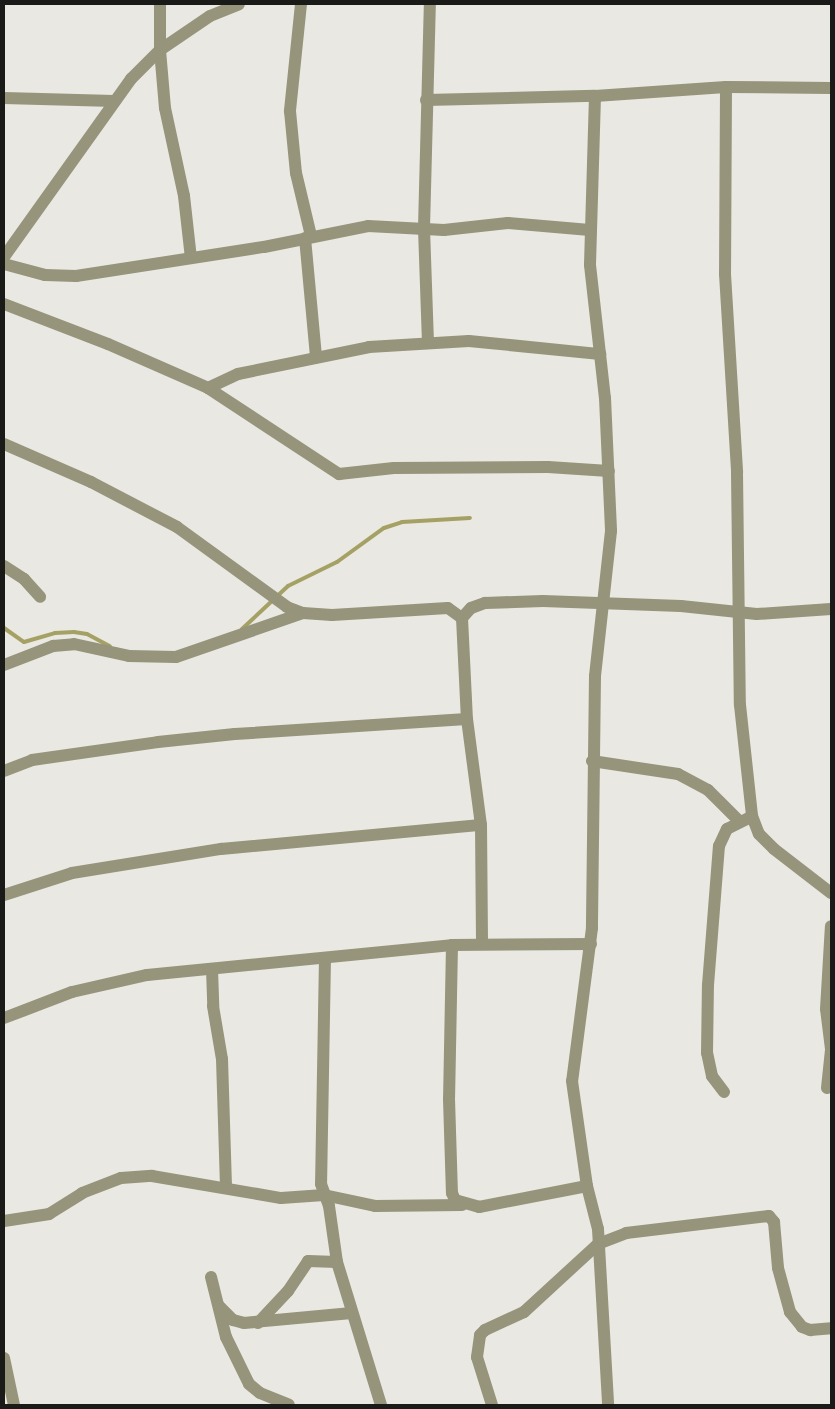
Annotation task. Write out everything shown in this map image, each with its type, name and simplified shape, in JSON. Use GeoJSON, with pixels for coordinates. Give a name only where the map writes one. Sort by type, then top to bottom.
{"type":"FeatureCollection","features":[{"type":"Feature","properties":{"kind":"street"},"geometry":{"type":"LineString","coordinates":[[160,4],[160,50],[165,108],[184,196],[191,258]]}},
{"type":"Feature","properties":{"kind":"street"},"geometry":{"type":"LineString","coordinates":[[4,256],[114,101],[160,50],[210,16],[238,4]]}},
{"type":"Feature","properties":{"kind":"street"},"geometry":{"type":"LineString","coordinates":[[300,4],[290,111],[296,174],[308,237],[316,356]]}},
{"type":"Feature","properties":{"kind":"street"},"geometry":{"type":"LineString","coordinates":[[428,343],[424,228],[430,4]]}},
{"type":"Feature","properties":{"kind":"street"},"geometry":{"type":"LineString","coordinates":[[426,100],[596,96],[726,87],[831,88]]}},
{"type":"Feature","properties":{"kind":"street"},"geometry":{"type":"LineString","coordinates":[[726,87],[725,274],[737,473],[740,705],[752,816],[760,834],[774,849],[831,892]]}},
{"type":"Feature","properties":{"kind":"street"},"geometry":{"type":"LineString","coordinates":[[596,96],[590,230],[592,282],[600,354],[609,471],[611,531],[597,646],[592,761],[591,944],[576,1038],[572,1081],[587,1186],[598,1229],[608,1405]]}},
{"type":"Feature","properties":{"kind":"street"},"geometry":{"type":"LineString","coordinates":[[4,98],[114,101]]}},
{"type":"Feature","properties":{"kind":"street"},"geometry":{"type":"LineString","coordinates":[[4,264],[45,274],[76,276],[264,248],[308,237],[368,226],[444,230],[508,223],[590,230]]}},
{"type":"Feature","properties":{"kind":"street"},"geometry":{"type":"LineString","coordinates":[[4,304],[108,344],[208,388],[346,475],[394,468],[548,467],[609,471]]}},
{"type":"Feature","properties":{"kind":"street"},"geometry":{"type":"LineString","coordinates":[[208,388],[238,374],[316,356],[369,347],[428,343],[506,342],[600,354]]}},
{"type":"Feature","properties":{"kind":"street"},"geometry":{"type":"LineString","coordinates":[[4,444],[106,489],[177,527],[287,607],[303,613],[332,615],[430,607],[448,608],[462,618]]}},
{"type":"Feature","properties":{"kind":"street"},"geometry":{"type":"LineString","coordinates":[[4,566],[24,579],[40,597]]}},
{"type":"Feature","properties":{"kind":"street"},"geometry":{"type":"LineString","coordinates":[[482,944],[481,825],[467,719],[462,618],[470,608],[485,604],[544,601],[681,606],[738,613],[831,609]]}},
{"type":"Feature","properties":{"kind":"street"},"geometry":{"type":"LineString","coordinates":[[4,664],[53,646],[74,644],[129,656],[176,657],[303,613]]}},
{"type":"Feature","properties":{"kind":"street"},"geometry":{"type":"LineString","coordinates":[[4,771],[32,760],[168,741],[467,719]]}},
{"type":"Feature","properties":{"kind":"street"},"geometry":{"type":"LineString","coordinates":[[592,761],[678,774],[708,790],[739,821]]}},
{"type":"Feature","properties":{"kind":"street"},"geometry":{"type":"LineString","coordinates":[[724,1092],[712,1076],[707,1053],[709,976],[719,846],[728,829],[739,821],[752,816]]}},
{"type":"Feature","properties":{"kind":"street"},"geometry":{"type":"LineString","coordinates":[[4,895],[72,873],[221,849],[481,825]]}},
{"type":"Feature","properties":{"kind":"street"},"geometry":{"type":"LineString","coordinates":[[827,1088],[831,1049],[826,1009],[831,926]]}},
{"type":"Feature","properties":{"kind":"street"},"geometry":{"type":"LineString","coordinates":[[4,1018],[72,992],[120,979],[452,945],[591,944]]}},
{"type":"Feature","properties":{"kind":"street"},"geometry":{"type":"LineString","coordinates":[[452,945],[452,1193],[462,1205]]}},
{"type":"Feature","properties":{"kind":"street"},"geometry":{"type":"LineString","coordinates":[[325,958],[320,1175],[324,1195],[329,1206],[337,1262],[381,1405]]}},
{"type":"Feature","properties":{"kind":"street"},"geometry":{"type":"LineString","coordinates":[[212,969],[213,1006],[222,1059],[226,1187]]}},
{"type":"Feature","properties":{"kind":"street"},"geometry":{"type":"LineString","coordinates":[[4,1221],[49,1214],[82,1193],[121,1178],[152,1176],[226,1187],[281,1198],[324,1195],[375,1206],[492,1205],[587,1186]]}},
{"type":"Feature","properties":{"kind":"street"},"geometry":{"type":"LineString","coordinates":[[492,1405],[477,1357],[480,1336],[485,1330],[524,1312],[598,1244],[626,1234],[769,1216],[774,1222],[778,1268],[790,1312],[802,1327],[810,1330],[831,1328]]}},
{"type":"Feature","properties":{"kind":"street"},"geometry":{"type":"LineString","coordinates":[[258,1323],[288,1291],[308,1261],[337,1262]]}},
{"type":"Feature","properties":{"kind":"street"},"geometry":{"type":"LineString","coordinates":[[211,1277],[226,1337],[249,1384],[254,1390],[289,1405]]}},
{"type":"Feature","properties":{"kind":"street"},"geometry":{"type":"LineString","coordinates":[[217,1304],[233,1320],[258,1323],[352,1313]]}},
{"type":"Feature","properties":{"kind":"street"},"geometry":{"type":"LineString","coordinates":[[4,1358],[14,1405]]}},
{"type":"Feature","properties":{"kind":"waterway"},"geometry":{"type":"LineString","coordinates":[[242,629],[288,586],[337,562],[384,528],[402,522],[470,518]]}},
{"type":"Feature","properties":{"kind":"waterway"},"geometry":{"type":"LineString","coordinates":[[4,628],[24,642],[55,633],[74,632],[87,634],[110,646]]}}]}
